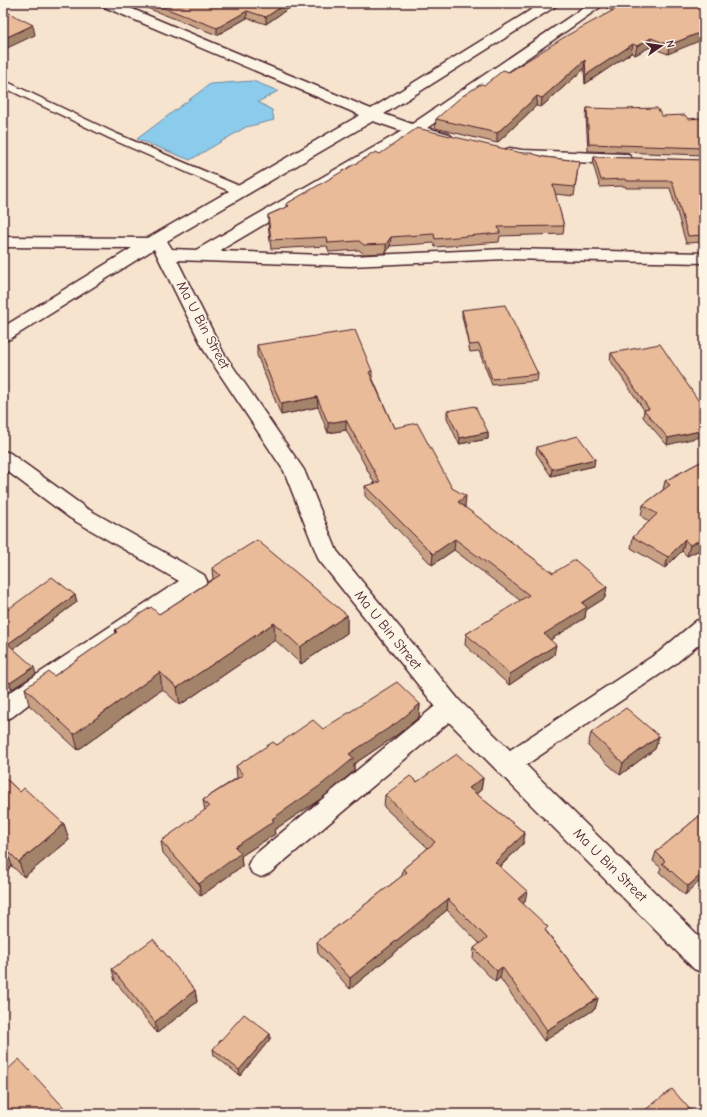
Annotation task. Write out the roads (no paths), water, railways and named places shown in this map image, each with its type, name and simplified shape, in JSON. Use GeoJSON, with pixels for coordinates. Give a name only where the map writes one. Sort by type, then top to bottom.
{"type":"FeatureCollection","features":[{"type":"Feature","properties":{"kind":"street"},"geometry":{"type":"LineString","coordinates":[[107,3],[372,115],[414,130],[458,140]]}},
{"type":"Feature","properties":{"kind":"street"},"geometry":{"type":"LineString","coordinates":[[3,335],[159,245],[240,191],[372,115],[551,3]]}},
{"type":"Feature","properties":{"kind":"street"},"geometry":{"type":"LineString","coordinates":[[198,256],[414,130],[599,3]]}},
{"type":"Feature","properties":{"kind":"street"},"geometry":{"type":"LineString","coordinates":[[494,149],[522,156],[640,160]]}},
{"type":"Feature","properties":{"kind":"street"},"geometry":{"type":"LineString","coordinates":[[3,242],[159,245],[198,256],[350,260],[506,254],[704,258]]}},
{"type":"Feature","properties":{"kind":"street","name":"Ma U Bin Street"},"geometry":{"type":"LineString","coordinates":[[159,245],[214,352],[294,470],[327,554],[450,707],[704,960]]}},
{"type":"Feature","properties":{"kind":"street"},"geometry":{"type":"LineString","coordinates":[[3,458],[78,513],[196,581],[21,696],[3,710]]}},
{"type":"Feature","properties":{"kind":"street"},"geometry":{"type":"LineString","coordinates":[[508,764],[667,658],[704,627]]}},
{"type":"Feature","properties":{"kind":"street"},"geometry":{"type":"LineString","coordinates":[[261,865],[450,707]]}},
{"type":"Feature","properties":{"kind":"lane"},"geometry":{"type":"LineString","coordinates":[[3,83],[113,136],[240,191]]}},
{"type":"Feature","properties":{"kind":"water"},"geometry":{"type":"Polygon","coordinates":[[[253,81],[278,91],[258,102],[272,110],[274,120],[246,127],[190,160],[137,139],[210,84],[253,81]]]}}]}
